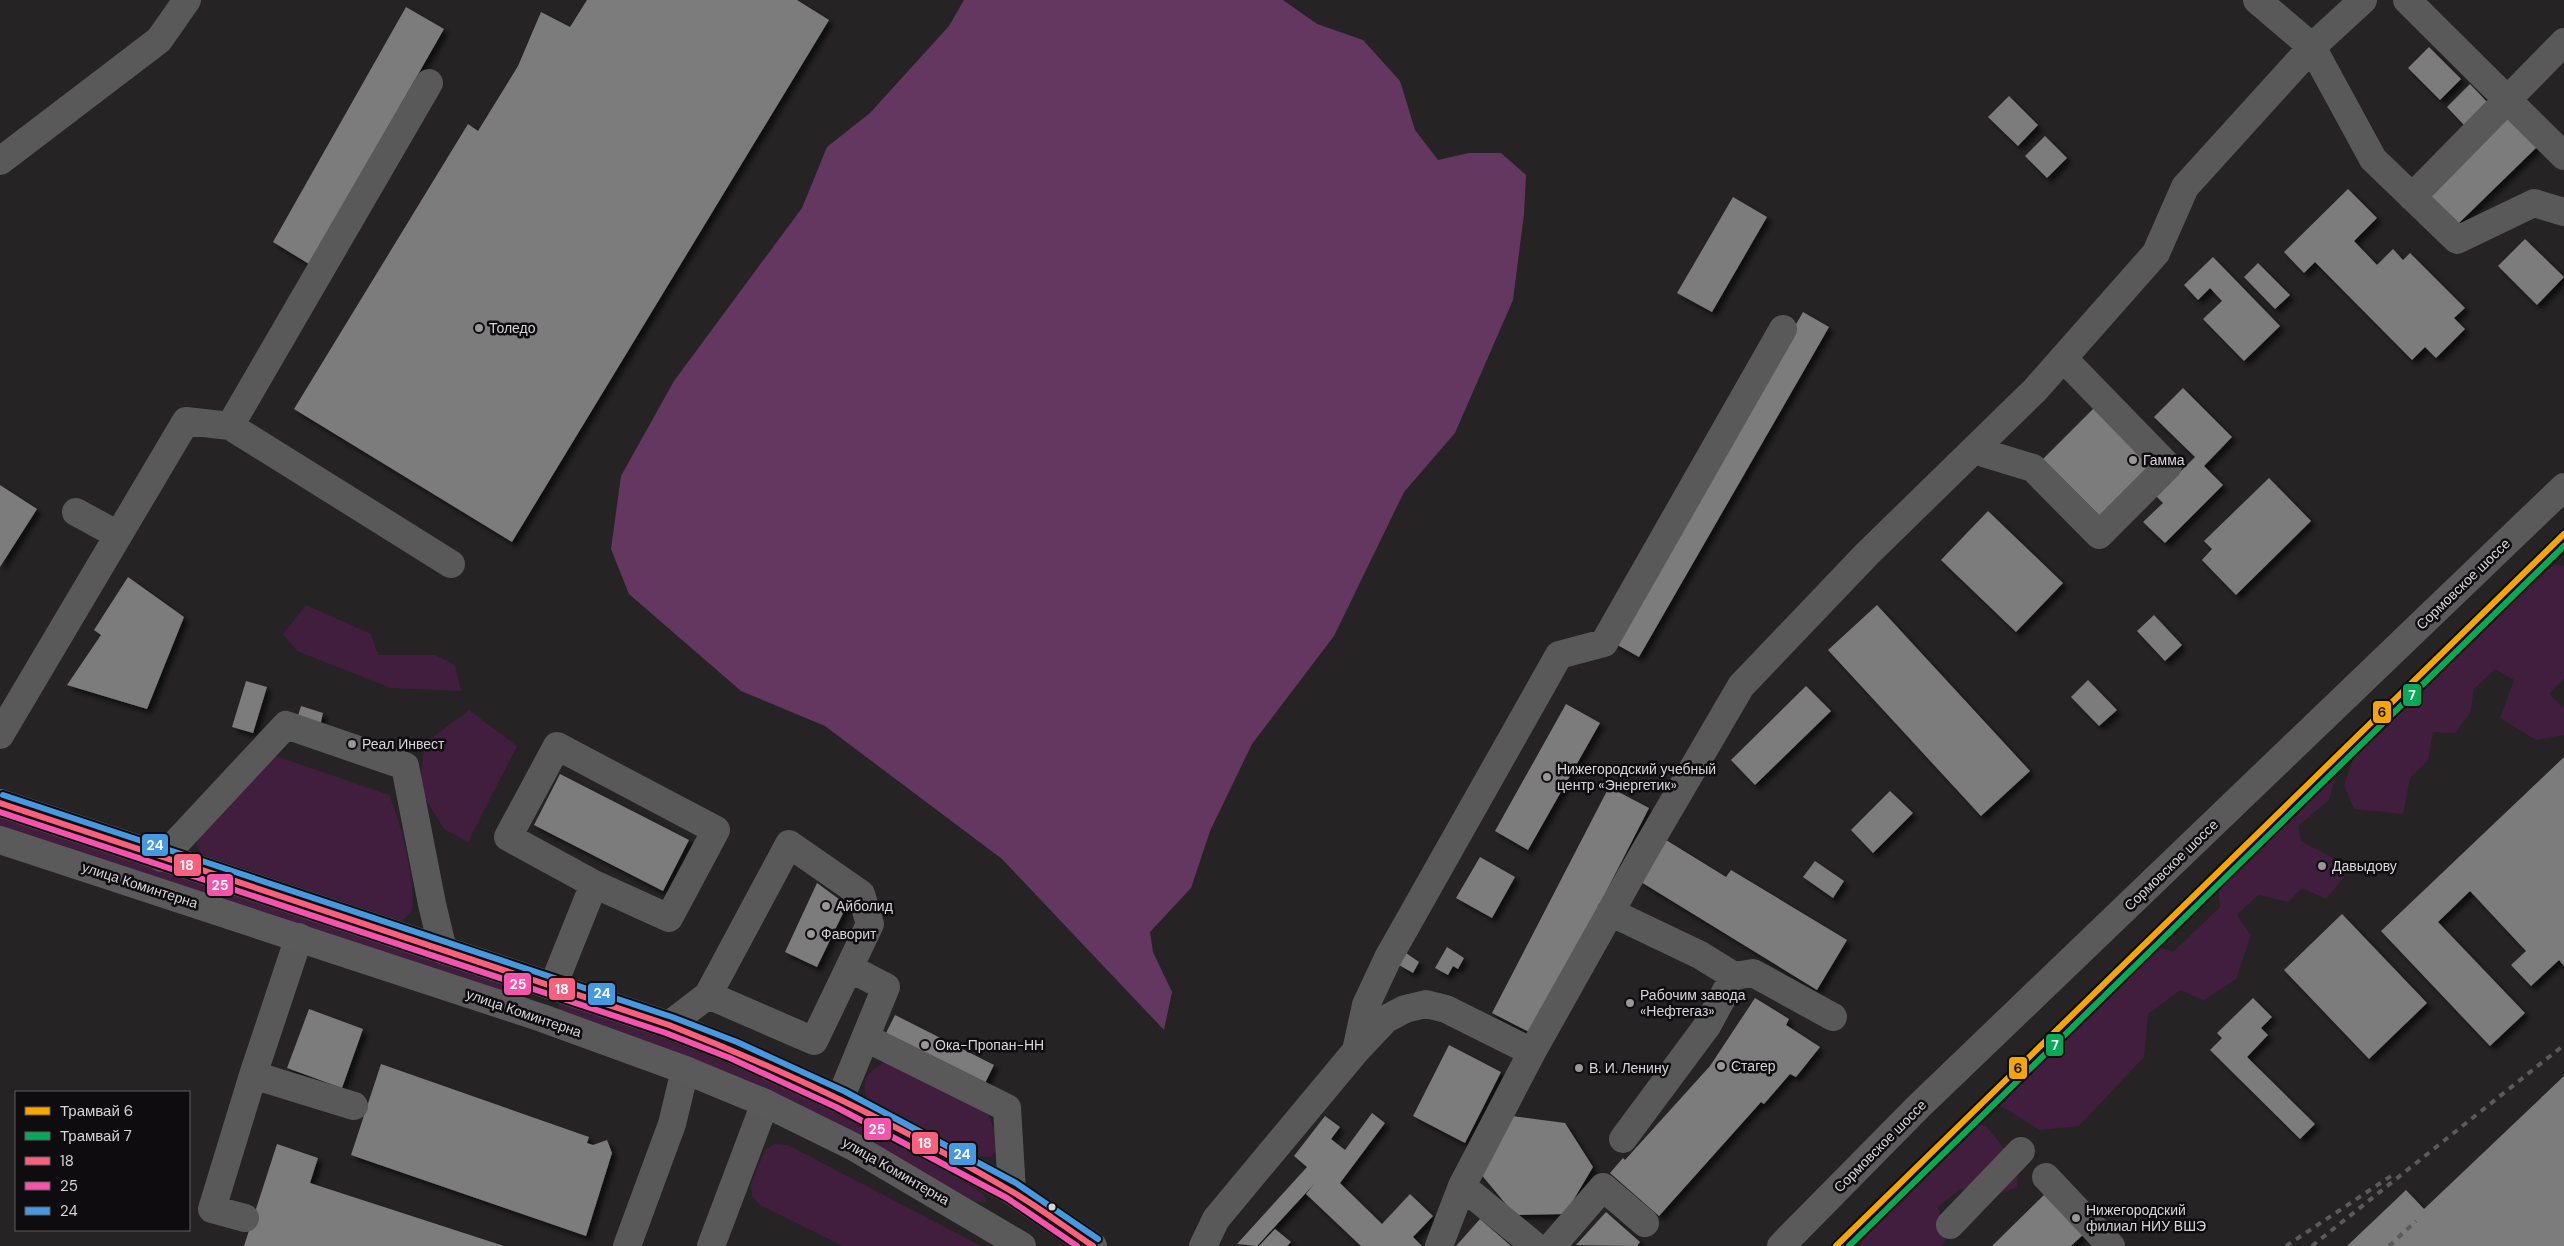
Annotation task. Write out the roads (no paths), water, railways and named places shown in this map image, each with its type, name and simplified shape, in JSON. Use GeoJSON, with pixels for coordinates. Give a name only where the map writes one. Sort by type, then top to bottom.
{"type":"FeatureCollection","features":[{"type":"Feature","properties":{"kind":"main road","name":"Сормовское шоссе"},"geometry":{"type":"LineString","coordinates":[[1781,1246],[1918,1107],[2564,486]]}},
{"type":"Feature","properties":{"kind":"main road"},"geometry":{"type":"LineString","coordinates":[[0,803],[669,1025],[733,1050],[840,1099],[1012,1191],[1066,1238],[1093,1246]]}},
{"type":"Feature","properties":{"kind":"main road","name":"улица Коминтерна"},"geometry":{"type":"LineString","coordinates":[[0,840],[542,1018],[684,1070],[765,1103],[854,1146],[1022,1246]]}},
{"type":"Feature","properties":{"kind":"main road"},"geometry":{"type":"LineString","coordinates":[[542,1018],[553,986]]}},
{"type":"Feature","properties":{"kind":"street"},"geometry":{"type":"LineString","coordinates":[[0,161],[159,40],[187,0]]}},
{"type":"Feature","properties":{"kind":"street"},"geometry":{"type":"LineString","coordinates":[[2257,0],[2312,47],[2373,159],[2457,240],[2534,203],[2564,212]]}},
{"type":"Feature","properties":{"kind":"street"},"geometry":{"type":"LineString","coordinates":[[1439,1246],[1462,1186],[1532,1052],[1610,912],[1741,686],[1867,554],[2035,390],[2156,253],[2185,187],[2312,47],[2363,0]]}},
{"type":"Feature","properties":{"kind":"street"},"geometry":{"type":"LineString","coordinates":[[2407,0],[2564,156]]}},
{"type":"Feature","properties":{"kind":"street"},"geometry":{"type":"LineString","coordinates":[[2412,197],[2564,42]]}},
{"type":"Feature","properties":{"kind":"street"},"geometry":{"type":"LineString","coordinates":[[230,426],[429,83]]}},
{"type":"Feature","properties":{"kind":"street"},"geometry":{"type":"LineString","coordinates":[[1355,1052],[1366,1005],[1388,958],[1560,655],[1604,643],[1783,329]]}},
{"type":"Feature","properties":{"kind":"street"},"geometry":{"type":"LineString","coordinates":[[1974,450],[2033,468],[2099,534],[2168,466],[2063,358]]}},
{"type":"Feature","properties":{"kind":"street"},"geometry":{"type":"LineString","coordinates":[[0,735],[186,421],[230,426],[451,564]]}},
{"type":"Feature","properties":{"kind":"street"},"geometry":{"type":"LineString","coordinates":[[76,512],[118,535]]}},
{"type":"Feature","properties":{"kind":"street"},"geometry":{"type":"LineString","coordinates":[[162,858],[286,725],[405,766],[443,950]]}},
{"type":"Feature","properties":{"kind":"street"},"geometry":{"type":"LineString","coordinates":[[557,746],[716,830],[669,918],[594,884],[508,837],[557,746]]}},
{"type":"Feature","properties":{"kind":"street"},"geometry":{"type":"LineString","coordinates":[[669,1025],[708,995],[789,844],[861,894],[870,924],[814,1041],[708,995]]}},
{"type":"Feature","properties":{"kind":"street"},"geometry":{"type":"LineString","coordinates":[[553,986],[594,884]]}},
{"type":"Feature","properties":{"kind":"street"},"geometry":{"type":"LineString","coordinates":[[1610,912],[1700,955],[1734,976],[1753,974],[1833,1017]]}},
{"type":"Feature","properties":{"kind":"street"},"geometry":{"type":"LineString","coordinates":[[245,1218],[212,1210],[298,937]]}},
{"type":"Feature","properties":{"kind":"street"},"geometry":{"type":"LineString","coordinates":[[840,1099],[886,987],[849,968]]}},
{"type":"Feature","properties":{"kind":"street"},"geometry":{"type":"LineString","coordinates":[[1623,1139],[1707,1026],[1734,976]]}},
{"type":"Feature","properties":{"kind":"street"},"geometry":{"type":"LineString","coordinates":[[1203,1246],[1216,1219],[1355,1052],[1386,1019],[1405,1009],[1426,1004],[1446,1008],[1532,1052]]}},
{"type":"Feature","properties":{"kind":"street"},"geometry":{"type":"LineString","coordinates":[[866,1038],[1007,1108],[1012,1191]]}},
{"type":"Feature","properties":{"kind":"street"},"geometry":{"type":"LineString","coordinates":[[627,1246],[672,1124],[684,1070]]}},
{"type":"Feature","properties":{"kind":"street"},"geometry":{"type":"LineString","coordinates":[[253,1075],[354,1106]]}},
{"type":"Feature","properties":{"kind":"street"},"geometry":{"type":"LineString","coordinates":[[711,1246],[765,1103]]}},
{"type":"Feature","properties":{"kind":"street"},"geometry":{"type":"LineString","coordinates":[[1950,1225],[2021,1151]]}},
{"type":"Feature","properties":{"kind":"street"},"geometry":{"type":"LineString","coordinates":[[2046,1177],[2111,1246]]}},
{"type":"Feature","properties":{"kind":"street"},"geometry":{"type":"LineString","coordinates":[[1462,1186],[1535,1246]]}},
{"type":"Feature","properties":{"kind":"street"},"geometry":{"type":"LineString","coordinates":[[1552,1246],[1602,1187],[1645,1223]]}},
{"type":"Feature","properties":{"kind":"railway"},"geometry":{"type":"LineString","coordinates":[[2312,1246],[2564,1045]]}},
{"type":"Feature","properties":{"kind":"railway"},"geometry":{"type":"LineString","coordinates":[[2286,1246],[2394,1174]]}},
{"type":"Feature","properties":{"kind":"railway"},"geometry":{"type":"LineString","coordinates":[[2389,1246],[2416,1221]]}},
{"type":"Feature","properties":{"kind":"tram line","name":"6"},"geometry":{"type":"LineString","coordinates":[[1836,1246],[2564,534]]}},
{"type":"Feature","properties":{"kind":"tram line","name":"7"},"geometry":{"type":"LineString","coordinates":[[1849,1246],[2564,546]]}},
{"type":"Feature","properties":{"kind":"place","name":"Толедо"},"geometry":{"type":"Point","coordinates":[479,328]}},
{"type":"Feature","properties":{"kind":"place","name":"Гамма"},"geometry":{"type":"Point","coordinates":[2133,460]}},
{"type":"Feature","properties":{"kind":"place","name":"Реал Инвест"},"geometry":{"type":"Point","coordinates":[352,744]}},
{"type":"Feature","properties":{"kind":"place","name":"Нижегородский учебный центр «Энергетик»"},"geometry":{"type":"Point","coordinates":[1547,777]}},
{"type":"Feature","properties":{"kind":"place","name":"Давыдову"},"geometry":{"type":"Point","coordinates":[2322,866]}},
{"type":"Feature","properties":{"kind":"place","name":"Айболид"},"geometry":{"type":"Point","coordinates":[826,906]}},
{"type":"Feature","properties":{"kind":"place","name":"Фаворит"},"geometry":{"type":"Point","coordinates":[811,934]}},
{"type":"Feature","properties":{"kind":"place","name":"Рабочим завода «Нефтегаз»"},"geometry":{"type":"Point","coordinates":[1630,1003]}},
{"type":"Feature","properties":{"kind":"place","name":"Ока-Пропан-НН"},"geometry":{"type":"Point","coordinates":[925,1045]}},
{"type":"Feature","properties":{"kind":"place","name":"Стагер"},"geometry":{"type":"Point","coordinates":[1721,1066]}},
{"type":"Feature","properties":{"kind":"place","name":"В. И. Ленину"},"geometry":{"type":"Point","coordinates":[1579,1068]}},
{"type":"Feature","properties":{"kind":"place","name":"Нижегородский филиал НИУ ВШЭ"},"geometry":{"type":"Point","coordinates":[2076,1218]}}]}
